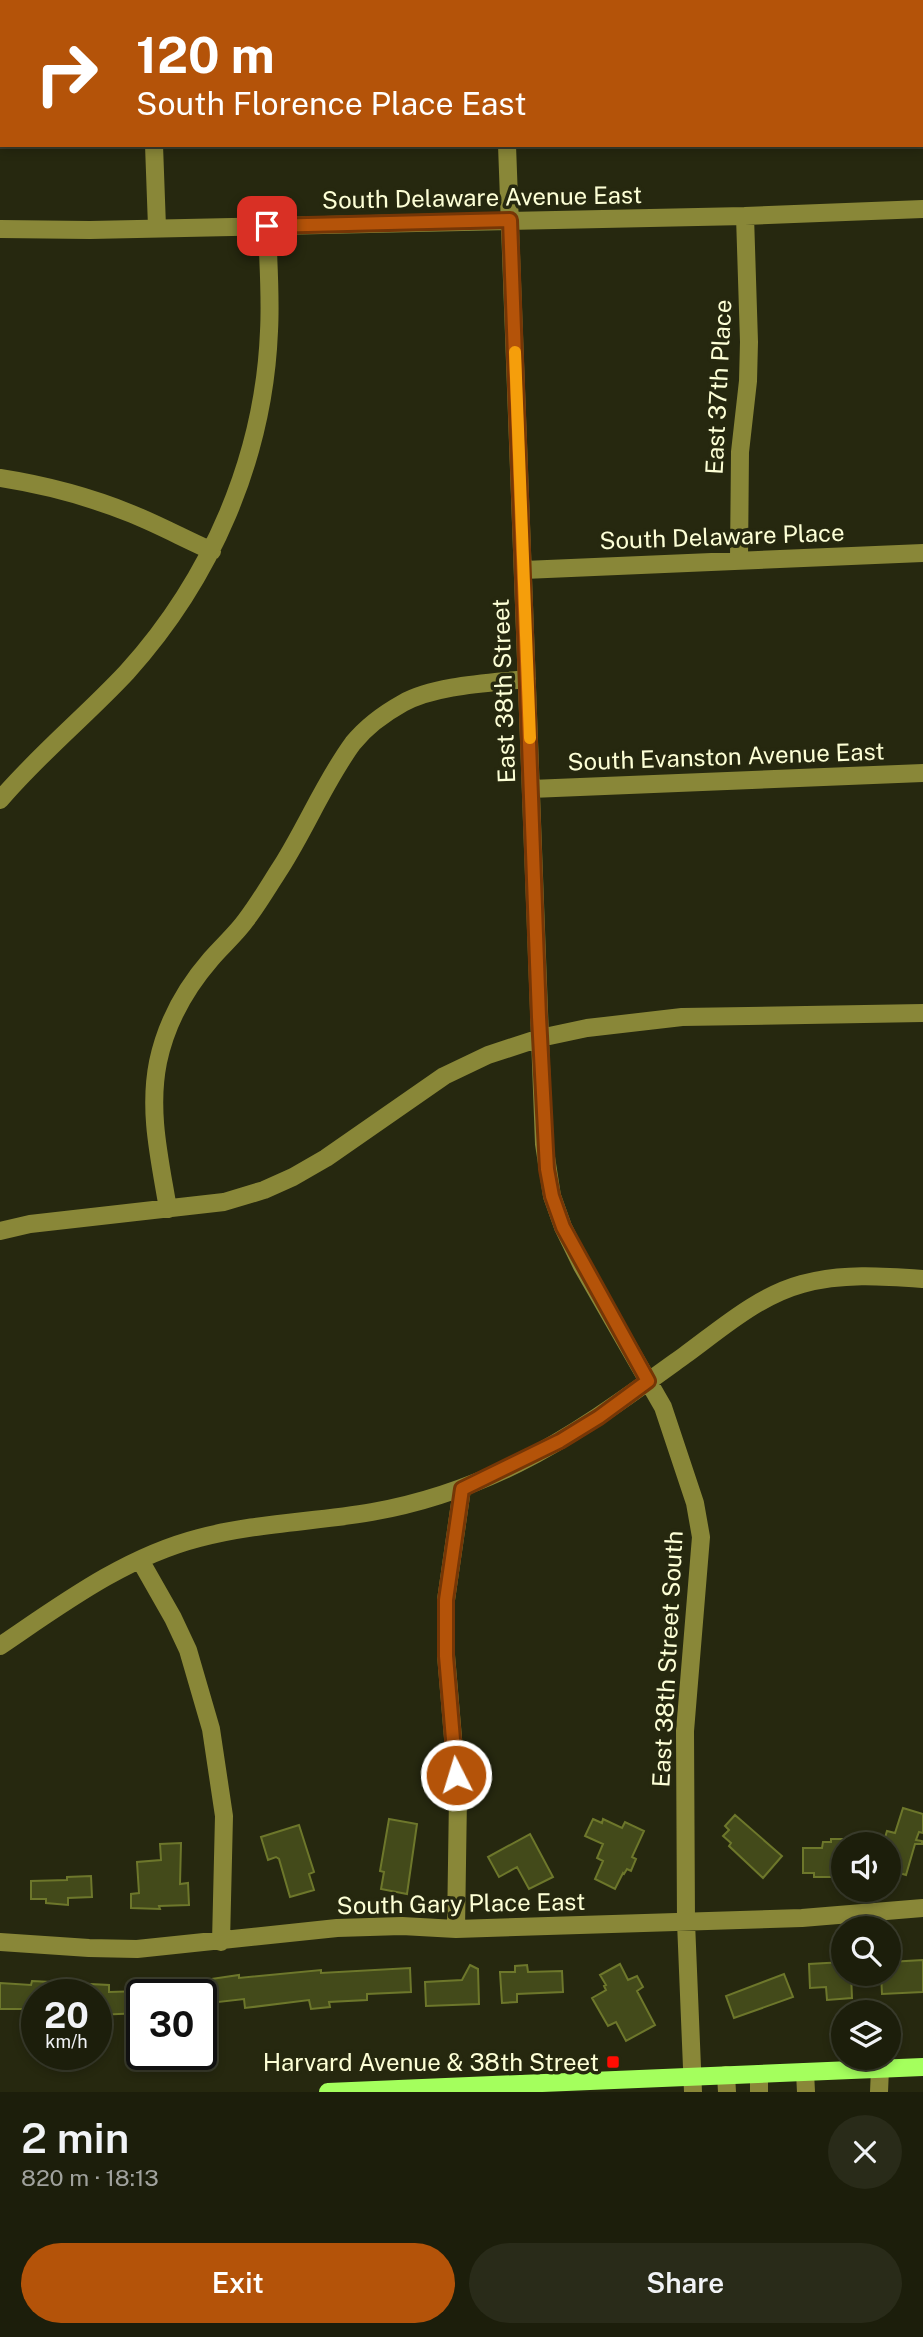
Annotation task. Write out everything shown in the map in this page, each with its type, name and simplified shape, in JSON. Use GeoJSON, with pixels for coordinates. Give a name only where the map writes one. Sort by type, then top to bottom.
{"type":"FeatureCollection","features":[{"type":"Feature","properties":{"kind":"main road"},"geometry":{"type":"LineString","coordinates":[[901,2068],[923,2067]]}},
{"type":"Feature","properties":{"kind":"main road"},"geometry":{"type":"LineString","coordinates":[[328,2092],[759,2083],[805,2072],[855,2070]]}},
{"type":"Feature","properties":{"kind":"street"},"geometry":{"type":"LineString","coordinates":[[154,147],[157,227]]}},
{"type":"Feature","properties":{"kind":"street","name":"East 38th Street"},"geometry":{"type":"LineString","coordinates":[[507,147],[540,1038],[547,1169],[552,1196],[565,1232]]}},
{"type":"Feature","properties":{"kind":"street","name":"South Delaware Avenue East"},"geometry":{"type":"LineString","coordinates":[[0,229],[90,230],[745,216],[923,209]]}},
{"type":"Feature","properties":{"kind":"street","name":"East 37th Place"},"geometry":{"type":"LineString","coordinates":[[739,559],[740,452],[748,381],[749,342],[745,216]]}},
{"type":"Feature","properties":{"kind":"street"},"geometry":{"type":"LineString","coordinates":[[0,800],[53,743],[126,672],[155,638],[183,601],[212,551],[244,472],[264,379],[269,334],[267,226]]}},
{"type":"Feature","properties":{"kind":"street"},"geometry":{"type":"LineString","coordinates":[[0,478],[32,483],[94,500],[133,514],[212,551]]}},
{"type":"Feature","properties":{"kind":"street","name":"South Delaware Place"},"geometry":{"type":"LineString","coordinates":[[524,570],[923,553]]}},
{"type":"Feature","properties":{"kind":"street"},"geometry":{"type":"LineString","coordinates":[[168,1209],[154,1128],[153,1096],[158,1061],[170,1024],[185,993],[210,960],[245,922],[275,876],[355,740],[382,716],[405,701],[475,684],[527,679]]}},
{"type":"Feature","properties":{"kind":"street","name":"South Evanston Avenue East"},"geometry":{"type":"LineString","coordinates":[[531,789],[923,773]]}},
{"type":"Feature","properties":{"kind":"street"},"geometry":{"type":"LineString","coordinates":[[0,1231],[30,1224],[223,1202],[264,1190],[326,1158],[444,1076],[488,1055],[540,1038],[587,1028],[682,1017],[923,1013]]}},
{"type":"Feature","properties":{"kind":"street","name":"East 38th Street South"},"geometry":{"type":"LineString","coordinates":[[565,1232],[663,1407],[695,1503],[701,1537],[685,1731],[686,1922],[693,2084]]}},
{"type":"Feature","properties":{"kind":"street"},"geometry":{"type":"LineString","coordinates":[[0,1646],[78,1593],[140,1560],[199,1538],[249,1528],[371,1512],[462,1489],[560,1441],[599,1417],[748,1309],[778,1292],[799,1284],[848,1276],[923,1279]]}},
{"type":"Feature","properties":{"kind":"street"},"geometry":{"type":"LineString","coordinates":[[456,1929],[458,1797],[446,1656],[446,1600],[462,1489]]}},
{"type":"Feature","properties":{"kind":"street"},"geometry":{"type":"LineString","coordinates":[[140,1560],[188,1650],[211,1729],[225,1816],[221,1942]]}},
{"type":"Feature","properties":{"kind":"street","name":"South Gary Place East"},"geometry":{"type":"LineString","coordinates":[[0,1941],[124,1949],[221,1942],[337,1928],[402,1926],[456,1929],[802,1919],[923,1908]]}},
{"type":"Feature","properties":{"kind":"street"},"geometry":{"type":"LineString","coordinates":[[879,2092],[880,2070]]}},
{"type":"Feature","properties":{"kind":"street"},"geometry":{"type":"LineString","coordinates":[[805,2072],[806,2092]]}},
{"type":"Feature","properties":{"kind":"building"},"geometry":{"type":"Polygon","coordinates":[[[903,1808],[923,1814],[923,1833],[919,1832],[916,1840],[922,1841],[922,1844],[915,1844],[906,1875],[901,1874],[901,1832],[895,1832],[903,1808]]]}},
{"type":"Feature","properties":{"kind":"building"},"geometry":{"type":"Polygon","coordinates":[[[735,1815],[782,1856],[763,1878],[729,1846],[731,1843],[723,1836],[729,1830],[725,1826],[735,1815]]]}},
{"type":"Feature","properties":{"kind":"building"},"geometry":{"type":"Polygon","coordinates":[[[389,1819],[417,1824],[407,1894],[381,1889],[384,1872],[380,1871],[389,1819]]]}},
{"type":"Feature","properties":{"kind":"building"},"geometry":{"type":"Polygon","coordinates":[[[593,1819],[602,1823],[603,1819],[622,1828],[625,1822],[644,1831],[632,1857],[636,1859],[631,1871],[627,1869],[623,1873],[615,1889],[595,1879],[603,1861],[597,1858],[603,1844],[585,1836],[593,1819]]]}},
{"type":"Feature","properties":{"kind":"building"},"geometry":{"type":"Polygon","coordinates":[[[299,1825],[314,1872],[309,1874],[314,1890],[290,1897],[279,1859],[276,1857],[268,1860],[261,1837],[299,1825]]]}},
{"type":"Feature","properties":{"kind":"building"},"geometry":{"type":"Polygon","coordinates":[[[530,1834],[553,1877],[529,1889],[517,1867],[499,1877],[488,1857],[530,1834]]]}},
{"type":"Feature","properties":{"kind":"building"},"geometry":{"type":"Polygon","coordinates":[[[823,1842],[831,1842],[831,1877],[814,1877],[814,1873],[803,1873],[803,1848],[822,1848],[823,1842]]]}},
{"type":"Feature","properties":{"kind":"building"},"geometry":{"type":"Polygon","coordinates":[[[181,1843],[180,1884],[188,1883],[189,1905],[159,1906],[160,1909],[131,1908],[131,1894],[139,1893],[137,1862],[161,1860],[160,1844],[181,1843]]]}},
{"type":"Feature","properties":{"kind":"building"},"geometry":{"type":"Polygon","coordinates":[[[91,1876],[92,1897],[68,1898],[68,1905],[46,1903],[46,1899],[31,1899],[31,1881],[91,1876]]]}},
{"type":"Feature","properties":{"kind":"building"},"geometry":{"type":"Polygon","coordinates":[[[923,1960],[923,1992],[882,1994],[882,1986],[901,1986],[901,1961],[923,1960]]]}},
{"type":"Feature","properties":{"kind":"building"},"geometry":{"type":"Polygon","coordinates":[[[831,1963],[831,1986],[852,1986],[852,1998],[827,2000],[826,1987],[810,1988],[809,1964],[831,1963]]]}},
{"type":"Feature","properties":{"kind":"building"},"geometry":{"type":"Polygon","coordinates":[[[620,1964],[628,1980],[637,1976],[643,1987],[637,1991],[655,2025],[626,2041],[616,2022],[608,2026],[592,1998],[606,1990],[600,1975],[620,1964]]]}},
{"type":"Feature","properties":{"kind":"building"},"geometry":{"type":"Polygon","coordinates":[[[470,1965],[478,1969],[479,2004],[426,2006],[425,1982],[462,1980],[470,1965]]]}},
{"type":"Feature","properties":{"kind":"building"},"geometry":{"type":"Polygon","coordinates":[[[527,1965],[528,1972],[562,1971],[563,1992],[517,1994],[517,2002],[502,2003],[500,1972],[515,1972],[515,1966],[527,1965]]]}},
{"type":"Feature","properties":{"kind":"building"},"geometry":{"type":"Polygon","coordinates":[[[410,1968],[411,1992],[367,1994],[367,2000],[329,2002],[330,2007],[311,2009],[309,2000],[245,2008],[244,1999],[217,2002],[217,1979],[211,1979],[321,1970],[321,1973],[410,1968]]]}},
{"type":"Feature","properties":{"kind":"building"},"geometry":{"type":"Polygon","coordinates":[[[784,1974],[793,1997],[734,2018],[726,1996],[784,1974]]]}},
{"type":"Feature","properties":{"kind":"building"},"geometry":{"type":"Polygon","coordinates":[[[0,1983],[21,1984],[21,2009],[0,2009],[0,1983]]]}},
{"type":"Feature","properties":{"kind":"building"},"geometry":{"type":"Polygon","coordinates":[[[126,1991],[126,2014],[112,2014],[112,1992],[126,1991]]]}},
{"type":"Feature","properties":{"kind":"slow traffic"},"geometry":{"type":"LineString","coordinates":[[515,352],[530,738]]}},
{"type":"Feature","properties":{"kind":"place","name":"Harvard Avenue & 38th Street"},"geometry":{"type":"Point","coordinates":[613,2062]}},
{"type":"Feature","properties":{"kind":"route"},"geometry":{"type":"LineString","coordinates":[[267,226],[510,220],[544,1144],[552,1196],[563,1227],[582,1266],[648,1381],[599,1417],[560,1441],[462,1489],[446,1600],[446,1656],[456,1775]]}}]}
